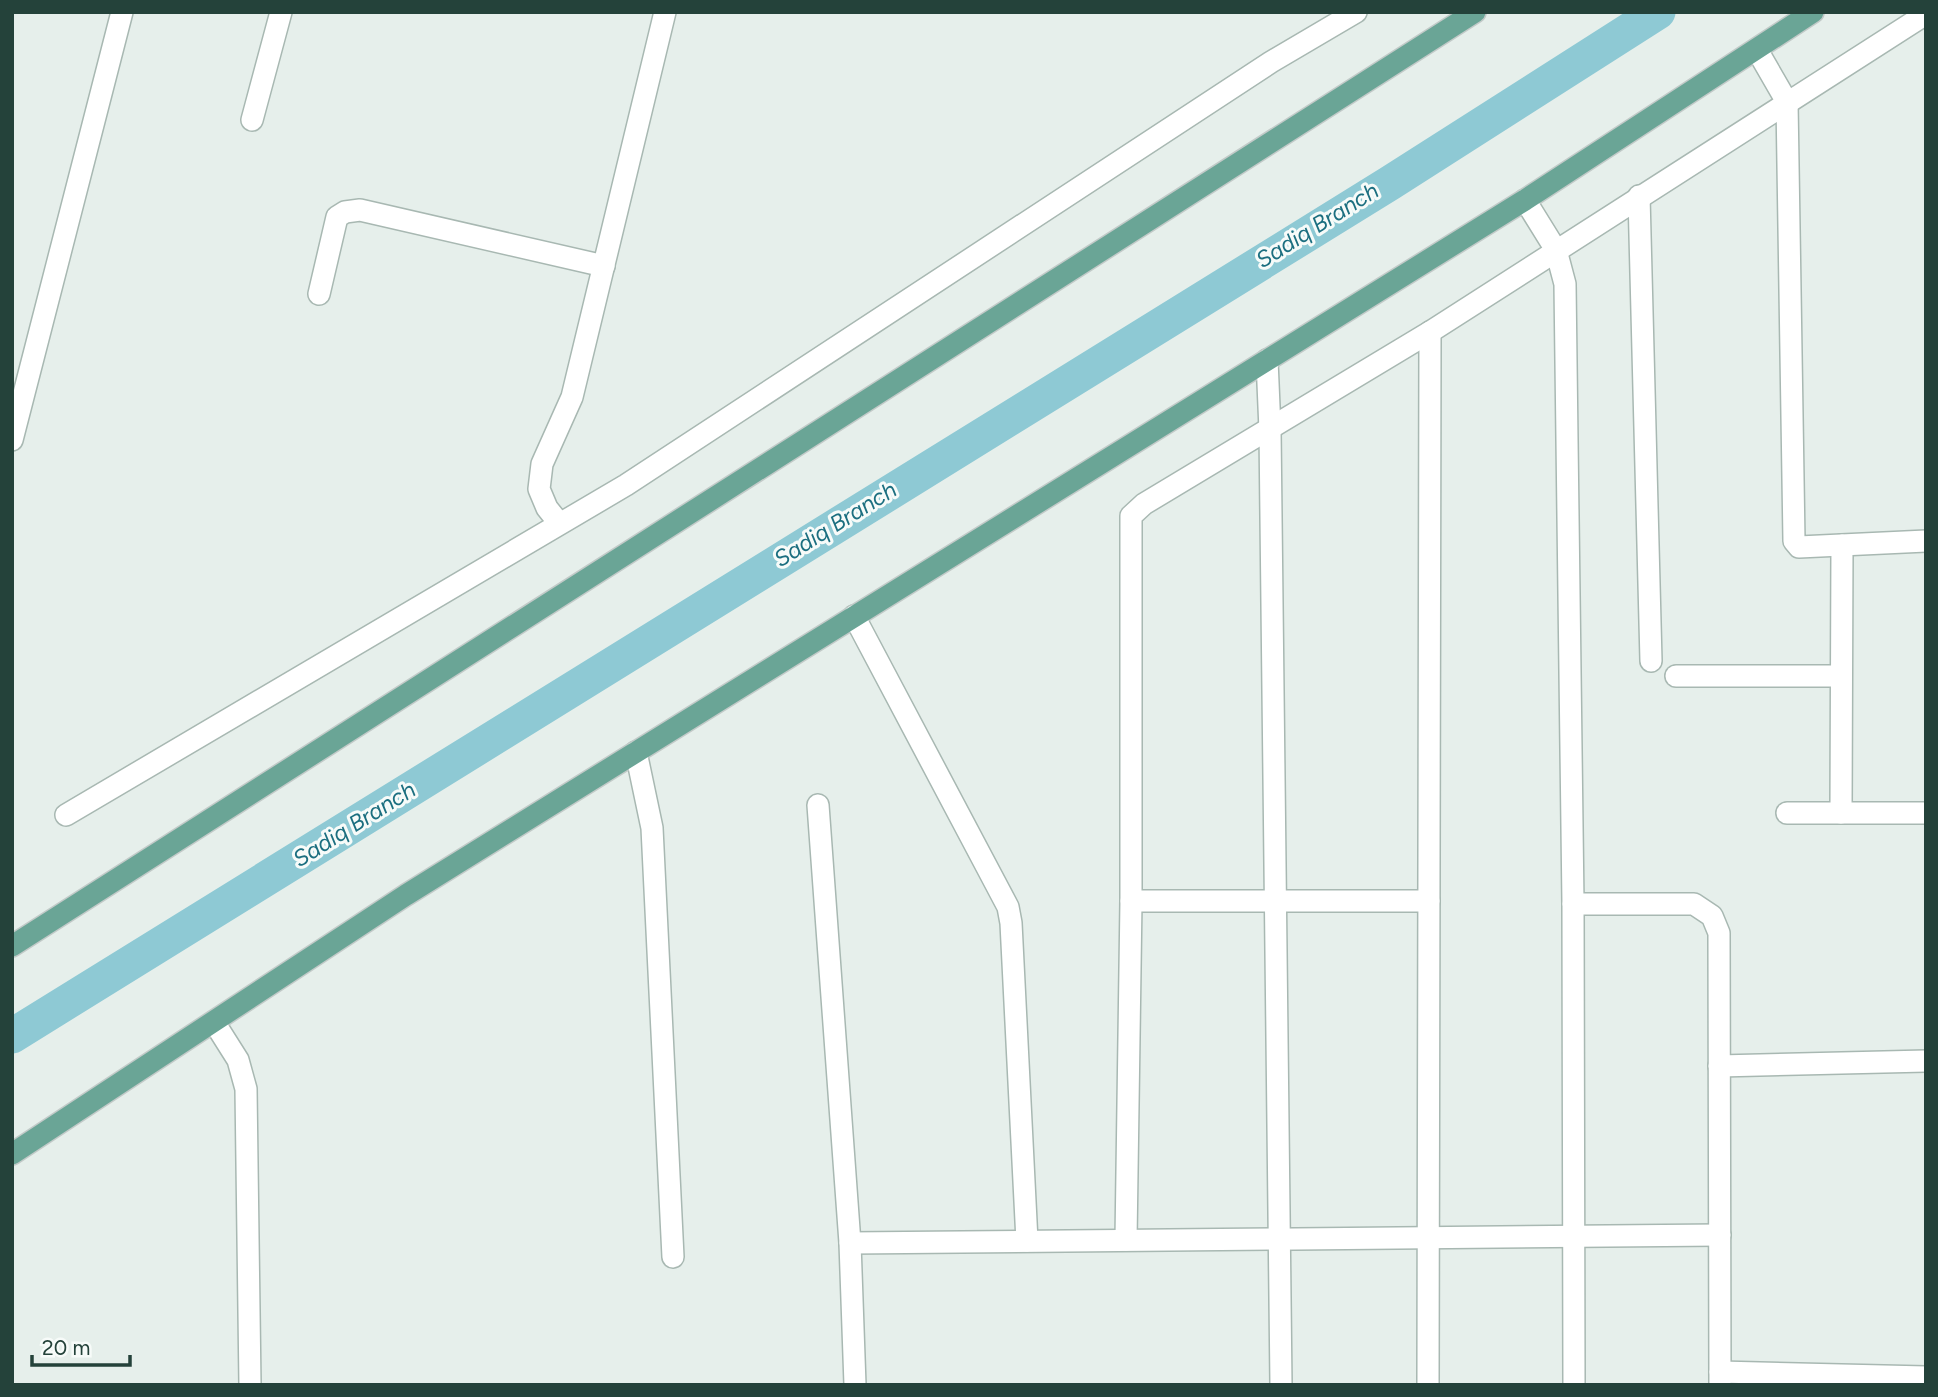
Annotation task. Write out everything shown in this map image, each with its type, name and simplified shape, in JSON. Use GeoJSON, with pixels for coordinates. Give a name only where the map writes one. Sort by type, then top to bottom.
{"type":"FeatureCollection","features":[{"type":"Feature","properties":{"kind":"main road"},"geometry":{"type":"LineString","coordinates":[[12,946],[1475,12]]}},
{"type":"Feature","properties":{"kind":"main road"},"geometry":{"type":"LineString","coordinates":[[12,1154],[406,895],[1525,200],[1813,12]]}},
{"type":"Feature","properties":{"kind":"street"},"geometry":{"type":"LineString","coordinates":[[12,440],[121,12]]}},
{"type":"Feature","properties":{"kind":"street"},"geometry":{"type":"LineString","coordinates":[[252,120],[282,12]]}},
{"type":"Feature","properties":{"kind":"street"},"geometry":{"type":"LineString","coordinates":[[559,523],[547,508],[539,489],[542,464],[572,397],[665,12]]}},
{"type":"Feature","properties":{"kind":"street"},"geometry":{"type":"LineString","coordinates":[[66,815],[626,485],[1271,62],[1356,12]]}},
{"type":"Feature","properties":{"kind":"street"},"geometry":{"type":"LineString","coordinates":[[1126,1240],[1131,901],[1131,516],[1144,504],[1430,332],[1926,14]]}},
{"type":"Feature","properties":{"kind":"street"},"geometry":{"type":"LineString","coordinates":[[1757,50],[1787,102],[1794,541],[1799,547],[1926,541]]}},
{"type":"Feature","properties":{"kind":"street"},"geometry":{"type":"LineString","coordinates":[[1639,196],[1651,661]]}},
{"type":"Feature","properties":{"kind":"street"},"geometry":{"type":"LineString","coordinates":[[1525,200],[1556,250],[1565,284],[1573,904],[1574,1385]]}},
{"type":"Feature","properties":{"kind":"street"},"geometry":{"type":"LineString","coordinates":[[319,294],[337,217],[345,212],[360,210],[604,266]]}},
{"type":"Feature","properties":{"kind":"street"},"geometry":{"type":"LineString","coordinates":[[1427,1385],[1430,332]]}},
{"type":"Feature","properties":{"kind":"street"},"geometry":{"type":"LineString","coordinates":[[1267,360],[1277,900],[1281,1385]]}},
{"type":"Feature","properties":{"kind":"street"},"geometry":{"type":"LineString","coordinates":[[1842,545],[1842,813]]}},
{"type":"Feature","properties":{"kind":"street"},"geometry":{"type":"LineString","coordinates":[[854,616],[1008,907],[1012,923],[1027,1241]]}},
{"type":"Feature","properties":{"kind":"street"},"geometry":{"type":"LineString","coordinates":[[1676,676],[1842,676]]}},
{"type":"Feature","properties":{"kind":"street"},"geometry":{"type":"LineString","coordinates":[[636,752],[652,828],[673,1258]]}},
{"type":"Feature","properties":{"kind":"street"},"geometry":{"type":"LineString","coordinates":[[818,805],[850,1243],[855,1385]]}},
{"type":"Feature","properties":{"kind":"street"},"geometry":{"type":"LineString","coordinates":[[1787,813],[1926,813]]}},
{"type":"Feature","properties":{"kind":"street"},"geometry":{"type":"LineString","coordinates":[[1131,901],[1429,901]]}},
{"type":"Feature","properties":{"kind":"street"},"geometry":{"type":"LineString","coordinates":[[1573,904],[1695,904],[1712,916],[1719,933],[1720,1378],[1926,1377]]}},
{"type":"Feature","properties":{"kind":"street"},"geometry":{"type":"LineString","coordinates":[[215,1022],[238,1060],[246,1089],[250,1385]]}},
{"type":"Feature","properties":{"kind":"street"},"geometry":{"type":"LineString","coordinates":[[1719,1066],[1926,1061]]}},
{"type":"Feature","properties":{"kind":"street"},"geometry":{"type":"LineString","coordinates":[[850,1243],[1720,1235]]}},
{"type":"Feature","properties":{"kind":"waterway","name":"Sadiq Branch"},"geometry":{"type":"LineString","coordinates":[[12,1036],[1390,183],[1658,12]]}}]}
